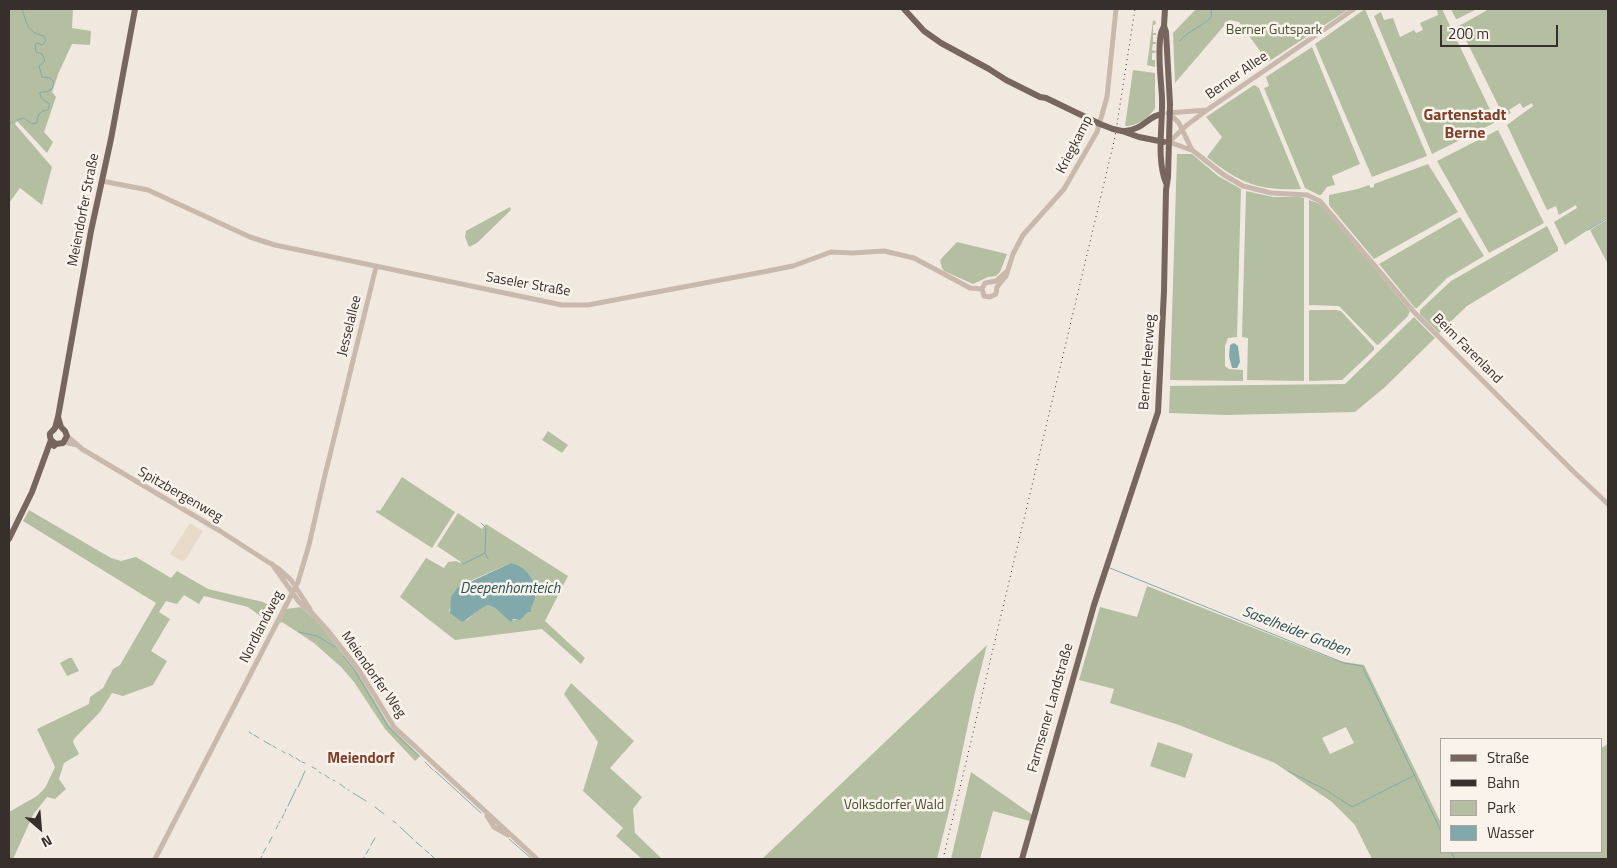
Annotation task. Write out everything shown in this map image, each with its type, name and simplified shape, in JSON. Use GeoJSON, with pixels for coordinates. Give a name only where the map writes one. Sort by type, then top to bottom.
{"type":"FeatureCollection","features":[{"type":"Feature","properties":{"kind":"main road","name":"Meiendorfer Straße"},"geometry":{"type":"LineString","coordinates":[[9,539],[32,492],[46,453],[53,442],[50,433],[58,427],[58,417],[91,231],[135,9]]}},
{"type":"Feature","properties":{"kind":"main road"},"geometry":{"type":"LineString","coordinates":[[904,9],[935,40],[1040,97],[1113,129],[1169,142]]}},
{"type":"Feature","properties":{"kind":"main road","name":"Berner Heerweg"},"geometry":{"type":"LineString","coordinates":[[1165,9],[1164,26],[1170,90],[1168,177],[1166,184]]}},
{"type":"Feature","properties":{"kind":"main road","name":"Berner Heerweg"},"geometry":{"type":"LineString","coordinates":[[1107,564],[1158,412],[1164,291],[1166,184],[1162,167],[1161,141],[1160,50],[1161,31],[1164,26]]}},
{"type":"Feature","properties":{"kind":"main road"},"geometry":{"type":"LineString","coordinates":[[1122,131],[1136,129],[1156,115],[1162,114]]}},
{"type":"Feature","properties":{"kind":"main road"},"geometry":{"type":"LineString","coordinates":[[53,442],[60,444],[66,439],[66,431],[58,427]]}},
{"type":"Feature","properties":{"kind":"main road","name":"Farmsener Landstraße"},"geometry":{"type":"LineString","coordinates":[[1022,859],[1079,655],[1107,564]]}},
{"type":"Feature","properties":{"kind":"street","name":"Kriegkamp"},"geometry":{"type":"LineString","coordinates":[[997,287],[1003,281],[1021,239],[1068,183],[1100,124],[1107,97],[1116,9]]}},
{"type":"Feature","properties":{"kind":"street","name":"Berner Allee"},"geometry":{"type":"LineString","coordinates":[[1169,142],[1182,129],[1207,110],[1354,9]]}},
{"type":"Feature","properties":{"kind":"street","name":"Berner Allee"},"geometry":{"type":"LineString","coordinates":[[1162,114],[1207,110]]}},
{"type":"Feature","properties":{"kind":"street"},"geometry":{"type":"LineString","coordinates":[[1170,113],[1178,121],[1192,150]]}},
{"type":"Feature","properties":{"kind":"street"},"geometry":{"type":"LineString","coordinates":[[1169,142],[1192,150]]}},
{"type":"Feature","properties":{"kind":"street","name":"Beim Farenland"},"geometry":{"type":"LineString","coordinates":[[1192,150],[1224,175],[1243,186],[1271,193],[1307,196],[1320,201],[1415,313],[1608,504]]}},
{"type":"Feature","properties":{"kind":"street","name":"Saseler Straße"},"geometry":{"type":"LineString","coordinates":[[102,181],[148,190],[250,237],[275,245],[555,304],[588,305],[786,268],[831,252],[894,252],[914,258],[970,288],[982,290],[984,296],[990,298],[996,294],[997,287]]}},
{"type":"Feature","properties":{"kind":"street","name":"Jesselallee"},"geometry":{"type":"LineString","coordinates":[[346,390],[376,267]]}},
{"type":"Feature","properties":{"kind":"street","name":"Kriegkamp"},"geometry":{"type":"LineString","coordinates":[[993,282],[1006,272]]}},
{"type":"Feature","properties":{"kind":"street"},"geometry":{"type":"LineString","coordinates":[[982,290],[986,283],[993,282],[997,287]]}},
{"type":"Feature","properties":{"kind":"street","name":"Nordlandweg"},"geometry":{"type":"LineString","coordinates":[[155,859],[296,587],[309,544],[346,390]]}},
{"type":"Feature","properties":{"kind":"street","name":"Spitzbergenweg"},"geometry":{"type":"LineString","coordinates":[[66,439],[272,564],[288,576],[312,613]]}},
{"type":"Feature","properties":{"kind":"street","name":"Spitzbergenweg"},"geometry":{"type":"LineString","coordinates":[[272,564],[299,602],[312,613]]}},
{"type":"Feature","properties":{"kind":"street","name":"Meiendorfer Weg"},"geometry":{"type":"LineString","coordinates":[[312,613],[359,670],[394,727],[483,810],[494,827],[509,835],[537,859]]}},
{"type":"Feature","properties":{"kind":"green space"},"geometry":{"type":"Polygon","coordinates":[[[9,9],[73,9],[72,28],[91,31],[90,45],[72,44],[59,72],[52,92],[56,97],[44,132],[53,142],[47,153],[17,121],[15,124],[52,167],[42,205],[20,188],[9,203],[9,9]]]}},
{"type":"Feature","properties":{"kind":"green space","name":"Berner Gutspark"},"geometry":{"type":"Polygon","coordinates":[[[1196,9],[1349,9],[1268,62],[1239,22],[1229,20],[1175,83],[1173,33],[1196,9]]]}},
{"type":"Feature","properties":{"kind":"green space"},"geometry":{"type":"Polygon","coordinates":[[[1365,9],[1427,156],[1372,177],[1315,44],[1365,9]]]}},
{"type":"Feature","properties":{"kind":"green space"},"geometry":{"type":"Polygon","coordinates":[[[1442,9],[1495,120],[1494,123],[1432,154],[1374,16],[1381,12],[1384,20],[1393,18],[1400,37],[1414,30],[1416,33],[1423,30],[1420,23],[1438,15],[1437,10],[1442,9]]]}},
{"type":"Feature","properties":{"kind":"green space"},"geometry":{"type":"Polygon","coordinates":[[[1451,9],[1477,9],[1456,19],[1451,9]]]}},
{"type":"Feature","properties":{"kind":"green space"},"geometry":{"type":"Polygon","coordinates":[[[1489,9],[1608,9],[1608,217],[1565,245],[1554,222],[1577,208],[1576,205],[1559,215],[1556,206],[1547,210],[1507,125],[1533,106],[1532,103],[1523,108],[1520,103],[1509,110],[1511,113],[1504,117],[1459,26],[1489,9]]]}},
{"type":"Feature","properties":{"kind":"green space"},"geometry":{"type":"Polygon","coordinates":[[[1153,20],[1156,22],[1153,25],[1153,33],[1156,33],[1156,35],[1153,35],[1153,42],[1156,42],[1156,44],[1153,44],[1152,50],[1156,51],[1152,53],[1155,67],[1147,65],[1153,20]]]}},
{"type":"Feature","properties":{"kind":"green space"},"geometry":{"type":"Polygon","coordinates":[[[1312,47],[1360,164],[1332,176],[1335,185],[1327,187],[1321,195],[1305,188],[1264,88],[1269,86],[1266,77],[1312,47]]]}},
{"type":"Feature","properties":{"kind":"green space"},"geometry":{"type":"Polygon","coordinates":[[[1133,70],[1155,73],[1155,108],[1143,120],[1134,125],[1125,126],[1133,70]]]}},
{"type":"Feature","properties":{"kind":"green space"},"geometry":{"type":"Polygon","coordinates":[[[1254,85],[1259,88],[1301,189],[1261,187],[1250,184],[1207,157],[1222,137],[1206,117],[1254,85]]]}},
{"type":"Feature","properties":{"kind":"green space"},"geometry":{"type":"Polygon","coordinates":[[[1498,130],[1544,223],[1489,253],[1437,161],[1498,130]]]}},
{"type":"Feature","properties":{"kind":"green space"},"geometry":{"type":"Polygon","coordinates":[[[1177,154],[1192,154],[1218,176],[1241,189],[1237,337],[1228,338],[1225,346],[1225,366],[1229,369],[1243,370],[1243,381],[1170,380],[1177,154]]]}},
{"type":"Feature","properties":{"kind":"green space"},"geometry":{"type":"Polygon","coordinates":[[[1428,164],[1458,212],[1374,259],[1329,205],[1329,195],[1369,185],[1371,188],[1374,187],[1374,184],[1428,164]]]}},
{"type":"Feature","properties":{"kind":"green space"},"geometry":{"type":"Polygon","coordinates":[[[1246,191],[1273,197],[1304,198],[1304,381],[1247,380],[1248,338],[1242,337],[1246,191]]]}},
{"type":"Feature","properties":{"kind":"green space"},"geometry":{"type":"Polygon","coordinates":[[[1309,200],[1323,207],[1410,311],[1408,316],[1377,345],[1339,306],[1309,305],[1309,200]]]}},
{"type":"Feature","properties":{"kind":"green space"},"geometry":{"type":"Polygon","coordinates":[[[510,207],[511,210],[477,243],[469,247],[465,237],[466,231],[510,207]]]}},
{"type":"Feature","properties":{"kind":"green space"},"geometry":{"type":"Polygon","coordinates":[[[1460,217],[1484,256],[1447,278],[1415,308],[1379,264],[1460,217]]]}},
{"type":"Feature","properties":{"kind":"green space"},"geometry":{"type":"Polygon","coordinates":[[[1608,219],[1608,264],[1590,230],[1608,219]]]}},
{"type":"Feature","properties":{"kind":"green space"},"geometry":{"type":"Polygon","coordinates":[[[1547,226],[1558,251],[1467,306],[1439,333],[1420,314],[1420,310],[1451,281],[1547,226]]]}},
{"type":"Feature","properties":{"kind":"green space"},"geometry":{"type":"Polygon","coordinates":[[[957,242],[1007,254],[1000,272],[996,276],[988,277],[973,284],[944,271],[940,260],[957,242]]]}},
{"type":"Feature","properties":{"kind":"green space"},"geometry":{"type":"Polygon","coordinates":[[[1310,310],[1341,311],[1374,347],[1374,350],[1342,380],[1309,381],[1310,310]]]}},
{"type":"Feature","properties":{"kind":"green space"},"geometry":{"type":"Polygon","coordinates":[[[1414,317],[1435,338],[1385,387],[1355,412],[1226,415],[1169,413],[1170,386],[1345,384],[1414,317]]]}},
{"type":"Feature","properties":{"kind":"green space"},"geometry":{"type":"Polygon","coordinates":[[[548,431],[568,445],[562,453],[542,440],[548,431]]]}},
{"type":"Feature","properties":{"kind":"green space"},"geometry":{"type":"Polygon","coordinates":[[[402,477],[455,512],[432,548],[376,512],[377,510],[380,511],[402,477]]]}},
{"type":"Feature","properties":{"kind":"green space"},"geometry":{"type":"Polygon","coordinates":[[[29,510],[111,558],[121,561],[136,557],[171,578],[177,571],[208,589],[263,602],[277,610],[270,623],[248,607],[204,596],[199,604],[184,595],[177,604],[166,601],[159,612],[170,619],[151,651],[167,661],[153,685],[123,696],[112,693],[100,712],[74,739],[73,742],[79,754],[64,763],[59,779],[66,789],[55,799],[47,797],[33,815],[13,859],[9,859],[9,812],[37,796],[45,788],[55,767],[37,729],[89,704],[90,697],[103,688],[113,669],[120,665],[156,603],[23,521],[29,510]]]}},
{"type":"Feature","properties":{"kind":"green space"},"geometry":{"type":"Polygon","coordinates":[[[458,513],[482,529],[486,524],[568,576],[545,621],[585,658],[581,664],[542,629],[455,640],[400,597],[426,558],[444,568],[448,562],[461,562],[437,546],[458,513]],[[511,563],[463,584],[449,611],[467,620],[480,608],[489,605],[510,620],[517,620],[528,611],[533,603],[534,596],[534,589],[529,575],[518,565],[511,563]]]}},
{"type":"Feature","properties":{"kind":"green space"},"geometry":{"type":"Polygon","coordinates":[[[1147,586],[1330,658],[1364,665],[1440,821],[1440,853],[1602,853],[1602,747],[1608,744],[1608,859],[1372,859],[1355,825],[1332,802],[1275,763],[1179,725],[1110,703],[1114,689],[1079,680],[1100,607],[1137,617],[1147,586]],[[1346,727],[1322,738],[1330,754],[1354,743],[1346,727]]]}},
{"type":"Feature","properties":{"kind":"green space"},"geometry":{"type":"Polygon","coordinates":[[[301,607],[318,622],[358,673],[389,725],[420,756],[415,761],[385,729],[354,682],[341,667],[314,643],[282,622],[279,624],[286,609],[301,607]]]}},
{"type":"Feature","properties":{"kind":"green space","name":"Volksdorfer Wald"},"geometry":{"type":"Polygon","coordinates":[[[987,645],[937,859],[762,859],[987,645]]]}},
{"type":"Feature","properties":{"kind":"green space"},"geometry":{"type":"Polygon","coordinates":[[[72,658],[79,671],[67,676],[60,663],[72,658]]]}},
{"type":"Feature","properties":{"kind":"green space"},"geometry":{"type":"Polygon","coordinates":[[[571,683],[634,741],[610,768],[642,797],[633,809],[635,833],[661,859],[642,859],[616,836],[623,828],[583,791],[598,742],[564,694],[571,683]]]}},
{"type":"Feature","properties":{"kind":"green space"},"geometry":{"type":"Polygon","coordinates":[[[1158,742],[1193,754],[1185,778],[1150,766],[1158,742]]]}},
{"type":"Feature","properties":{"kind":"green space"},"geometry":{"type":"Polygon","coordinates":[[[971,772],[1034,816],[1033,822],[993,811],[980,859],[951,859],[971,772]]]}},
{"type":"Feature","properties":{"kind":"shaded area"},"geometry":{"type":"Polygon","coordinates":[[[190,523],[203,531],[186,559],[182,561],[170,554],[190,523]]]}},
{"type":"Feature","properties":{"kind":"water"},"geometry":{"type":"Polygon","coordinates":[[[1234,343],[1238,346],[1240,362],[1237,368],[1232,368],[1229,356],[1230,345],[1234,343]]]}},
{"type":"Feature","properties":{"kind":"water","name":"Deepenhornteich"},"geometry":{"type":"Polygon","coordinates":[[[511,563],[522,567],[533,580],[535,597],[531,612],[528,612],[520,620],[513,619],[511,622],[489,605],[462,622],[450,613],[451,597],[457,588],[511,563]]]}},
{"type":"Feature","properties":{"kind":"waterway"},"geometry":{"type":"LineString","coordinates":[[17,120],[24,118],[32,124],[37,123],[39,114],[49,108],[49,103],[43,99],[40,92],[52,89],[54,82],[50,78],[42,77],[39,66],[45,61],[42,54],[36,52],[35,45],[37,43],[42,45],[46,41],[44,36],[30,29],[22,9]]}},
{"type":"Feature","properties":{"kind":"waterway"},"geometry":{"type":"LineString","coordinates":[[1180,41],[1187,34],[1209,20],[1211,9]]}},
{"type":"Feature","properties":{"kind":"waterway"},"geometry":{"type":"LineString","coordinates":[[9,124],[13,122]]}},
{"type":"Feature","properties":{"kind":"waterway"},"geometry":{"type":"LineString","coordinates":[[1588,230],[1608,218]]}},
{"type":"Feature","properties":{"kind":"waterway"},"geometry":{"type":"LineString","coordinates":[[481,523],[486,528],[485,553]]}},
{"type":"Feature","properties":{"kind":"waterway"},"geometry":{"type":"LineString","coordinates":[[463,564],[485,553],[488,559]]}},
{"type":"Feature","properties":{"kind":"waterway","name":"Saselheider Graben"},"geometry":{"type":"LineString","coordinates":[[1110,568],[1344,663],[1362,666],[1440,829]]}},
{"type":"Feature","properties":{"kind":"waterway"},"geometry":{"type":"LineString","coordinates":[[299,632],[317,636],[335,647]]}},
{"type":"Feature","properties":{"kind":"waterway"},"geometry":{"type":"LineString","coordinates":[[343,656],[353,668],[389,728],[419,756]]}},
{"type":"Feature","properties":{"kind":"waterway"},"geometry":{"type":"LineString","coordinates":[[254,735],[259,738]]}},
{"type":"Feature","properties":{"kind":"waterway"},"geometry":{"type":"LineString","coordinates":[[264,741],[271,745]]}},
{"type":"Feature","properties":{"kind":"waterway"},"geometry":{"type":"LineString","coordinates":[[289,754],[293,757]]}},
{"type":"Feature","properties":{"kind":"waterway"},"geometry":{"type":"LineString","coordinates":[[296,758],[300,761]]}},
{"type":"Feature","properties":{"kind":"waterway"},"geometry":{"type":"LineString","coordinates":[[425,762],[433,770]]}},
{"type":"Feature","properties":{"kind":"waterway"},"geometry":{"type":"LineString","coordinates":[[312,767],[316,769]]}},
{"type":"Feature","properties":{"kind":"waterway"},"geometry":{"type":"LineString","coordinates":[[298,787],[305,771]]}},
{"type":"Feature","properties":{"kind":"waterway"},"geometry":{"type":"LineString","coordinates":[[435,771],[481,813]]}},
{"type":"Feature","properties":{"kind":"waterway"},"geometry":{"type":"LineString","coordinates":[[1288,771],[1326,790],[1352,807],[1415,775]]}},
{"type":"Feature","properties":{"kind":"waterway"},"geometry":{"type":"LineString","coordinates":[[325,775],[329,778]]}},
{"type":"Feature","properties":{"kind":"waterway"},"geometry":{"type":"LineString","coordinates":[[340,784],[345,788]]}},
{"type":"Feature","properties":{"kind":"waterway"},"geometry":{"type":"LineString","coordinates":[[288,806],[296,789]]}},
{"type":"Feature","properties":{"kind":"waterway"},"geometry":{"type":"LineString","coordinates":[[353,793],[366,801]]}},
{"type":"Feature","properties":{"kind":"waterway"},"geometry":{"type":"LineString","coordinates":[[375,807],[384,814]]}},
{"type":"Feature","properties":{"kind":"waterway"},"geometry":{"type":"LineString","coordinates":[[282,818],[284,814]]}},
{"type":"Feature","properties":{"kind":"waterway"},"geometry":{"type":"LineString","coordinates":[[276,829],[278,825]]}},
{"type":"Feature","properties":{"kind":"waterway"},"geometry":{"type":"LineString","coordinates":[[400,827],[413,839]]}},
{"type":"Feature","properties":{"kind":"waterway"},"geometry":{"type":"LineString","coordinates":[[269,843],[272,837]]}},
{"type":"Feature","properties":{"kind":"waterway"},"geometry":{"type":"LineString","coordinates":[[371,845],[375,838]]}},
{"type":"Feature","properties":{"kind":"waterway"},"geometry":{"type":"LineString","coordinates":[[509,839],[532,859]]}},
{"type":"Feature","properties":{"kind":"waterway"},"geometry":{"type":"LineString","coordinates":[[416,842],[422,847]]}},
{"type":"Feature","properties":{"kind":"waterway"},"geometry":{"type":"LineString","coordinates":[[263,853],[266,848]]}},
{"type":"Feature","properties":{"kind":"waterway"},"geometry":{"type":"LineString","coordinates":[[366,854],[369,849]]}},
{"type":"Feature","properties":{"kind":"waterway"},"geometry":{"type":"LineString","coordinates":[[425,850],[429,853]]}},
{"type":"Feature","properties":{"kind":"waterway","name":"Saselheider Graben"},"geometry":{"type":"LineString","coordinates":[[1452,853],[1455,859]]}},
{"type":"Feature","properties":{"kind":"waterway"},"geometry":{"type":"LineString","coordinates":[[431,855],[435,859]]}},
{"type":"Feature","properties":{"kind":"railway"},"geometry":{"type":"LineString","coordinates":[[943,859],[1115,137],[1135,9]]}},
{"type":"Feature","properties":{"kind":"district","name":"Gartenstadt Berne"},"geometry":{"type":"Point","coordinates":[1465,125]}},
{"type":"Feature","properties":{"kind":"district","name":"Meiendorf"},"geometry":{"type":"Point","coordinates":[361,759]}}]}
